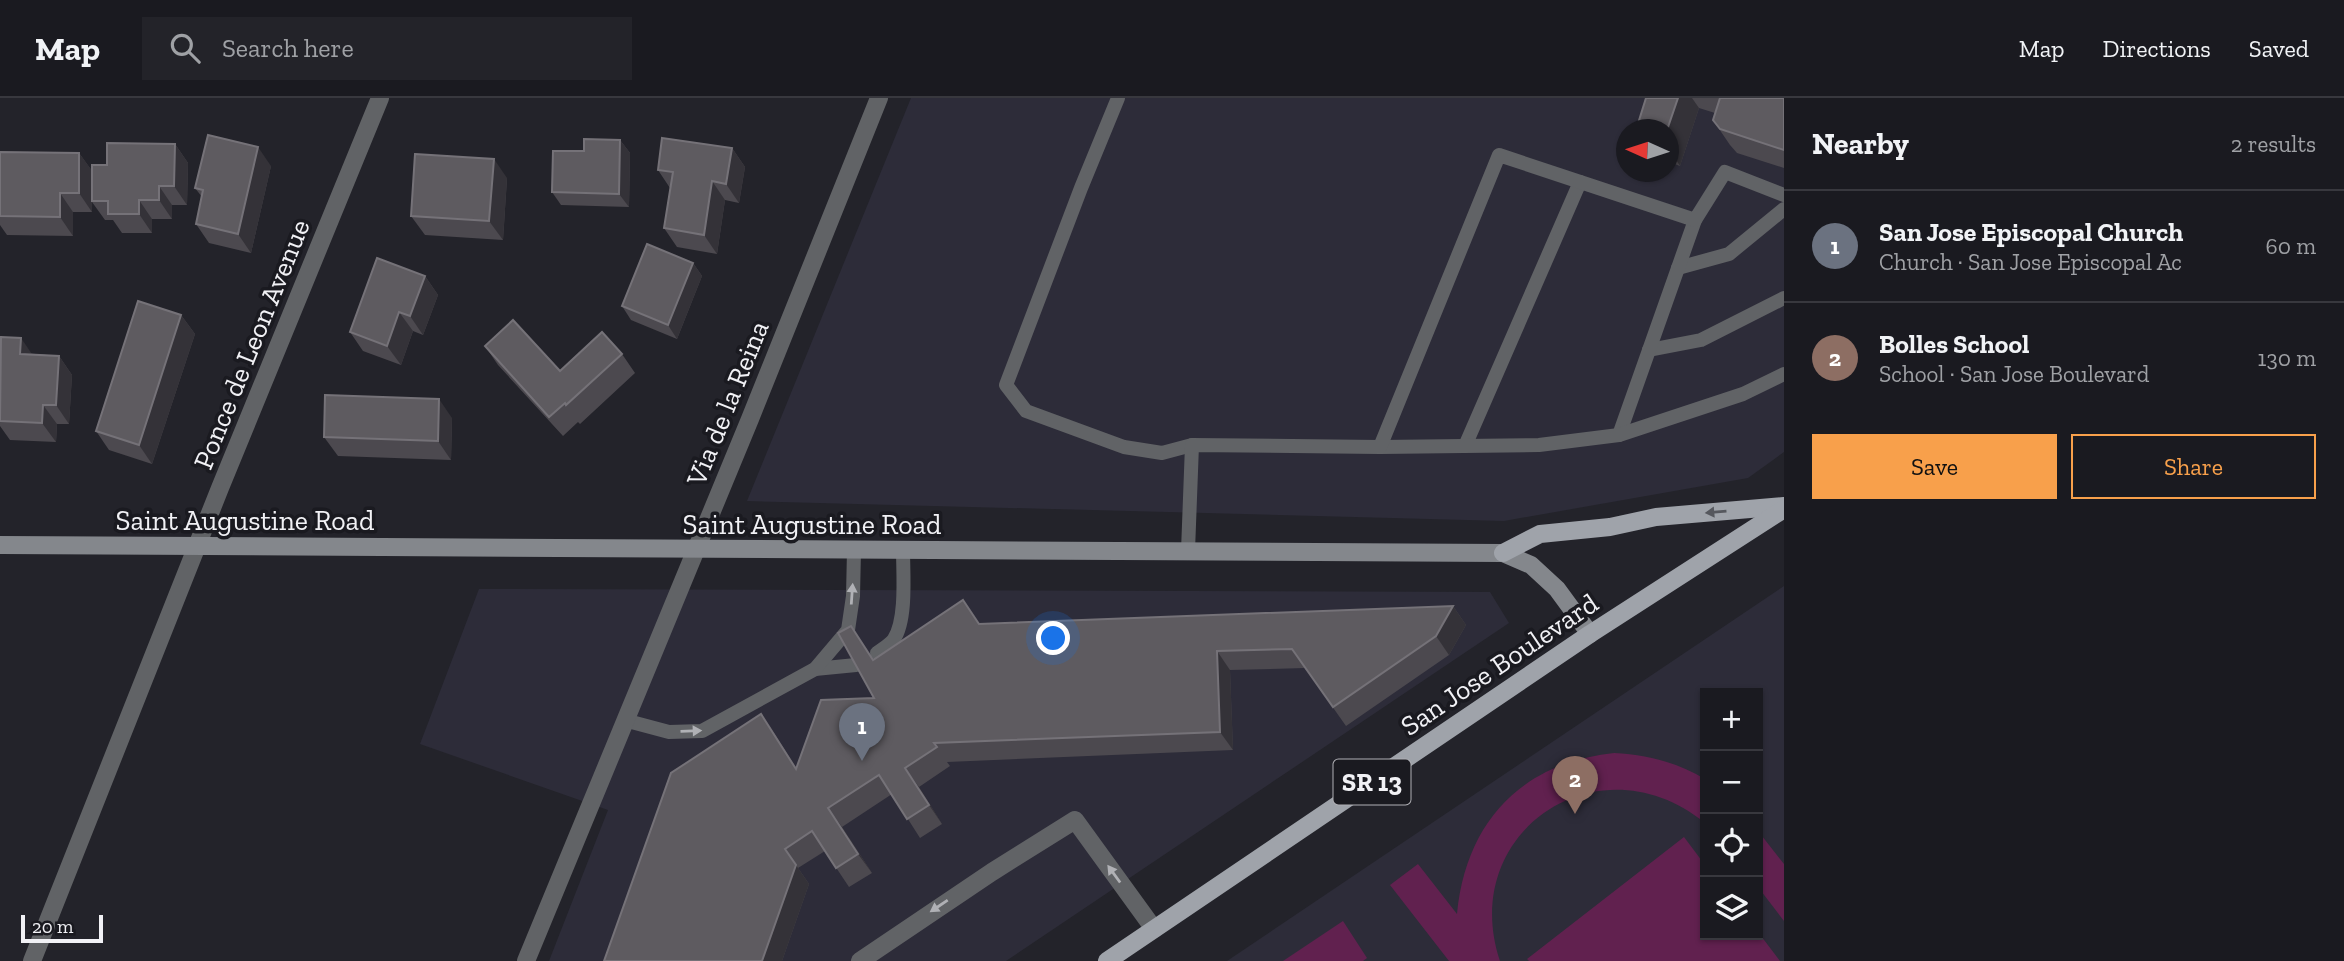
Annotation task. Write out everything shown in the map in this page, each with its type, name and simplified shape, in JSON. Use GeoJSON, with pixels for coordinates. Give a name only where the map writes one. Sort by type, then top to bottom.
{"type":"FeatureCollection","features":[{"type":"Feature","properties":{"kind":"main road"},"geometry":{"type":"LineString","coordinates":[[1503,553],[1539,534],[1610,527],[1656,517],[1784,508]]}},
{"type":"Feature","properties":{"kind":"main road","name":"San Jose Boulevard"},"geometry":{"type":"LineString","coordinates":[[1107,961],[1590,634],[1784,508]]}},
{"type":"Feature","properties":{"kind":"main road","name":"Saint Augustine Road"},"geometry":{"type":"LineString","coordinates":[[0,545],[1503,553],[1531,565],[1557,589],[1590,634]]}},
{"type":"Feature","properties":{"kind":"street","name":"Ponce de Leon Avenue"},"geometry":{"type":"LineString","coordinates":[[32,961],[197,546],[380,98]]}},
{"type":"Feature","properties":{"kind":"street","name":"Via de la Reina"},"geometry":{"type":"LineString","coordinates":[[526,961],[750,419],[879,98]]}},
{"type":"Feature","properties":{"kind":"street"},"geometry":{"type":"LineString","coordinates":[[860,961],[1075,820],[1154,929]]}},
{"type":"Feature","properties":{"kind":"lane"},"geometry":{"type":"LineString","coordinates":[[1118,98],[1006,385],[1026,411],[1124,447],[1162,453],[1192,444],[1380,447],[1539,445],[1619,435],[1743,394],[1784,374]]}},
{"type":"Feature","properties":{"kind":"lane"},"geometry":{"type":"LineString","coordinates":[[1380,447],[1499,155],[1695,220]]}},
{"type":"Feature","properties":{"kind":"lane"},"geometry":{"type":"LineString","coordinates":[[1619,435],[1695,220],[1725,172],[1784,195]]}},
{"type":"Feature","properties":{"kind":"lane"},"geometry":{"type":"LineString","coordinates":[[1465,446],[1580,182]]}},
{"type":"Feature","properties":{"kind":"lane"},"geometry":{"type":"LineString","coordinates":[[1678,268],[1729,254],[1784,209]]}},
{"type":"Feature","properties":{"kind":"lane"},"geometry":{"type":"LineString","coordinates":[[1649,351],[1701,340],[1784,298]]}},
{"type":"Feature","properties":{"kind":"lane"},"geometry":{"type":"LineString","coordinates":[[1188,551],[1192,444]]}},
{"type":"Feature","properties":{"kind":"lane"},"geometry":{"type":"LineString","coordinates":[[624,720],[669,732],[702,731],[815,669],[848,630],[853,596],[853,550]]}},
{"type":"Feature","properties":{"kind":"lane"},"geometry":{"type":"LineString","coordinates":[[877,653],[894,639],[900,624],[903,550]]}},
{"type":"Feature","properties":{"kind":"lane"},"geometry":{"type":"LineString","coordinates":[[815,669],[856,665]]}},
{"type":"Feature","properties":{"kind":"shaded area"},"geometry":{"type":"Polygon","coordinates":[[[911,98],[1784,98],[1784,452],[1748,478],[1504,521],[747,501],[911,98]]]}},
{"type":"Feature","properties":{"kind":"shaded area"},"geometry":{"type":"Polygon","coordinates":[[[1784,586],[1784,961],[1227,961],[1784,586]]]}},
{"type":"Feature","properties":{"kind":"shaded area"},"geometry":{"type":"Polygon","coordinates":[[[479,589],[1490,592],[1509,623],[1006,961],[549,961],[608,810],[420,744],[479,589]]]}},
{"type":"Feature","properties":{"kind":"shaded area"},"geometry":{"type":"Polygon","coordinates":[[[1614,753],[1638,756],[1661,760],[1700,776],[1700,820],[1664,799],[1622,790],[1582,795],[1546,811],[1518,838],[1499,873],[1492,915],[1500,961],[1449,961],[1390,885],[1418,864],[1457,914],[1472,851],[1486,825],[1504,803],[1526,784],[1552,769],[1581,759],[1614,753]]]}},
{"type":"Feature","properties":{"kind":"shaded area"},"geometry":{"type":"Polygon","coordinates":[[[1684,837],[1700,858],[1700,940],[1763,939],[1780,961],[1529,961],[1527,959],[1684,837]]]}},
{"type":"Feature","properties":{"kind":"shaded area"},"geometry":{"type":"Polygon","coordinates":[[[1763,837],[1784,864],[1784,921],[1763,894],[1763,837]]]}},
{"type":"Feature","properties":{"kind":"shaded area"},"geometry":{"type":"Polygon","coordinates":[[[1343,921],[1367,958],[1363,961],[1283,961],[1343,921]]]}},
{"type":"Feature","properties":{"kind":"building"},"geometry":{"type":"Polygon","coordinates":[[[1646,98],[1678,98],[1671,119],[1639,119],[1646,98]]]}},
{"type":"Feature","properties":{"kind":"building"},"geometry":{"type":"Polygon","coordinates":[[[1720,98],[1784,98],[1784,150],[1720,129],[1713,120],[1720,98]]]}},
{"type":"Feature","properties":{"kind":"building"},"geometry":{"type":"Polygon","coordinates":[[[208,135],[258,147],[238,234],[196,224],[203,190],[195,188],[208,135]]]}},
{"type":"Feature","properties":{"kind":"building"},"geometry":{"type":"Polygon","coordinates":[[[662,138],[732,148],[726,184],[712,181],[704,235],[664,228],[673,172],[658,170],[662,138]]]}},
{"type":"Feature","properties":{"kind":"building"},"geometry":{"type":"Polygon","coordinates":[[[584,139],[620,140],[619,194],[552,192],[553,151],[584,151],[584,139]]]}},
{"type":"Feature","properties":{"kind":"building"},"geometry":{"type":"Polygon","coordinates":[[[107,143],[175,144],[174,186],[159,186],[159,200],[139,200],[139,214],[108,214],[108,201],[92,201],[92,165],[107,165],[107,143]]]}},
{"type":"Feature","properties":{"kind":"building"},"geometry":{"type":"Polygon","coordinates":[[[0,152],[79,153],[79,193],[60,193],[60,217],[0,216],[0,152]]]}},
{"type":"Feature","properties":{"kind":"building"},"geometry":{"type":"Polygon","coordinates":[[[415,154],[494,159],[489,221],[411,216],[415,154]]]}},
{"type":"Feature","properties":{"kind":"building"},"geometry":{"type":"Polygon","coordinates":[[[647,244],[693,263],[668,325],[622,306],[647,244]]]}},
{"type":"Feature","properties":{"kind":"building"},"geometry":{"type":"Polygon","coordinates":[[[377,258],[425,276],[410,316],[399,312],[387,346],[350,332],[377,258]]]}},
{"type":"Feature","properties":{"kind":"building"},"geometry":{"type":"Polygon","coordinates":[[[138,301],[181,315],[139,445],[96,431],[138,301]]]}},
{"type":"Feature","properties":{"kind":"building"},"geometry":{"type":"Polygon","coordinates":[[[513,320],[560,371],[602,332],[622,354],[549,417],[485,346],[513,320]]]}},
{"type":"Feature","properties":{"kind":"building"},"geometry":{"type":"Polygon","coordinates":[[[1,337],[21,338],[20,354],[59,356],[56,405],[43,405],[42,423],[0,421],[1,337]]]}},
{"type":"Feature","properties":{"kind":"building"},"geometry":{"type":"Polygon","coordinates":[[[325,395],[439,399],[438,441],[324,437],[325,395]]]}},
{"type":"Feature","properties":{"kind":"building"},"geometry":{"type":"Polygon","coordinates":[[[963,600],[979,624],[1453,606],[1436,636],[1333,707],[1292,649],[1217,651],[1220,732],[934,743],[937,747],[905,768],[929,805],[907,819],[879,775],[828,808],[858,854],[836,868],[812,831],[785,849],[796,865],[762,961],[604,961],[671,773],[761,714],[796,769],[821,700],[874,698],[838,633],[851,626],[873,660],[963,600]]]}},
{"type":"Feature","properties":{"kind":"place","name":"San Jose Episcopal Church"},"geometry":{"type":"Point","coordinates":[862,761]}},
{"type":"Feature","properties":{"kind":"place","name":"Bolles School"},"geometry":{"type":"Point","coordinates":[1575,814]}}]}
